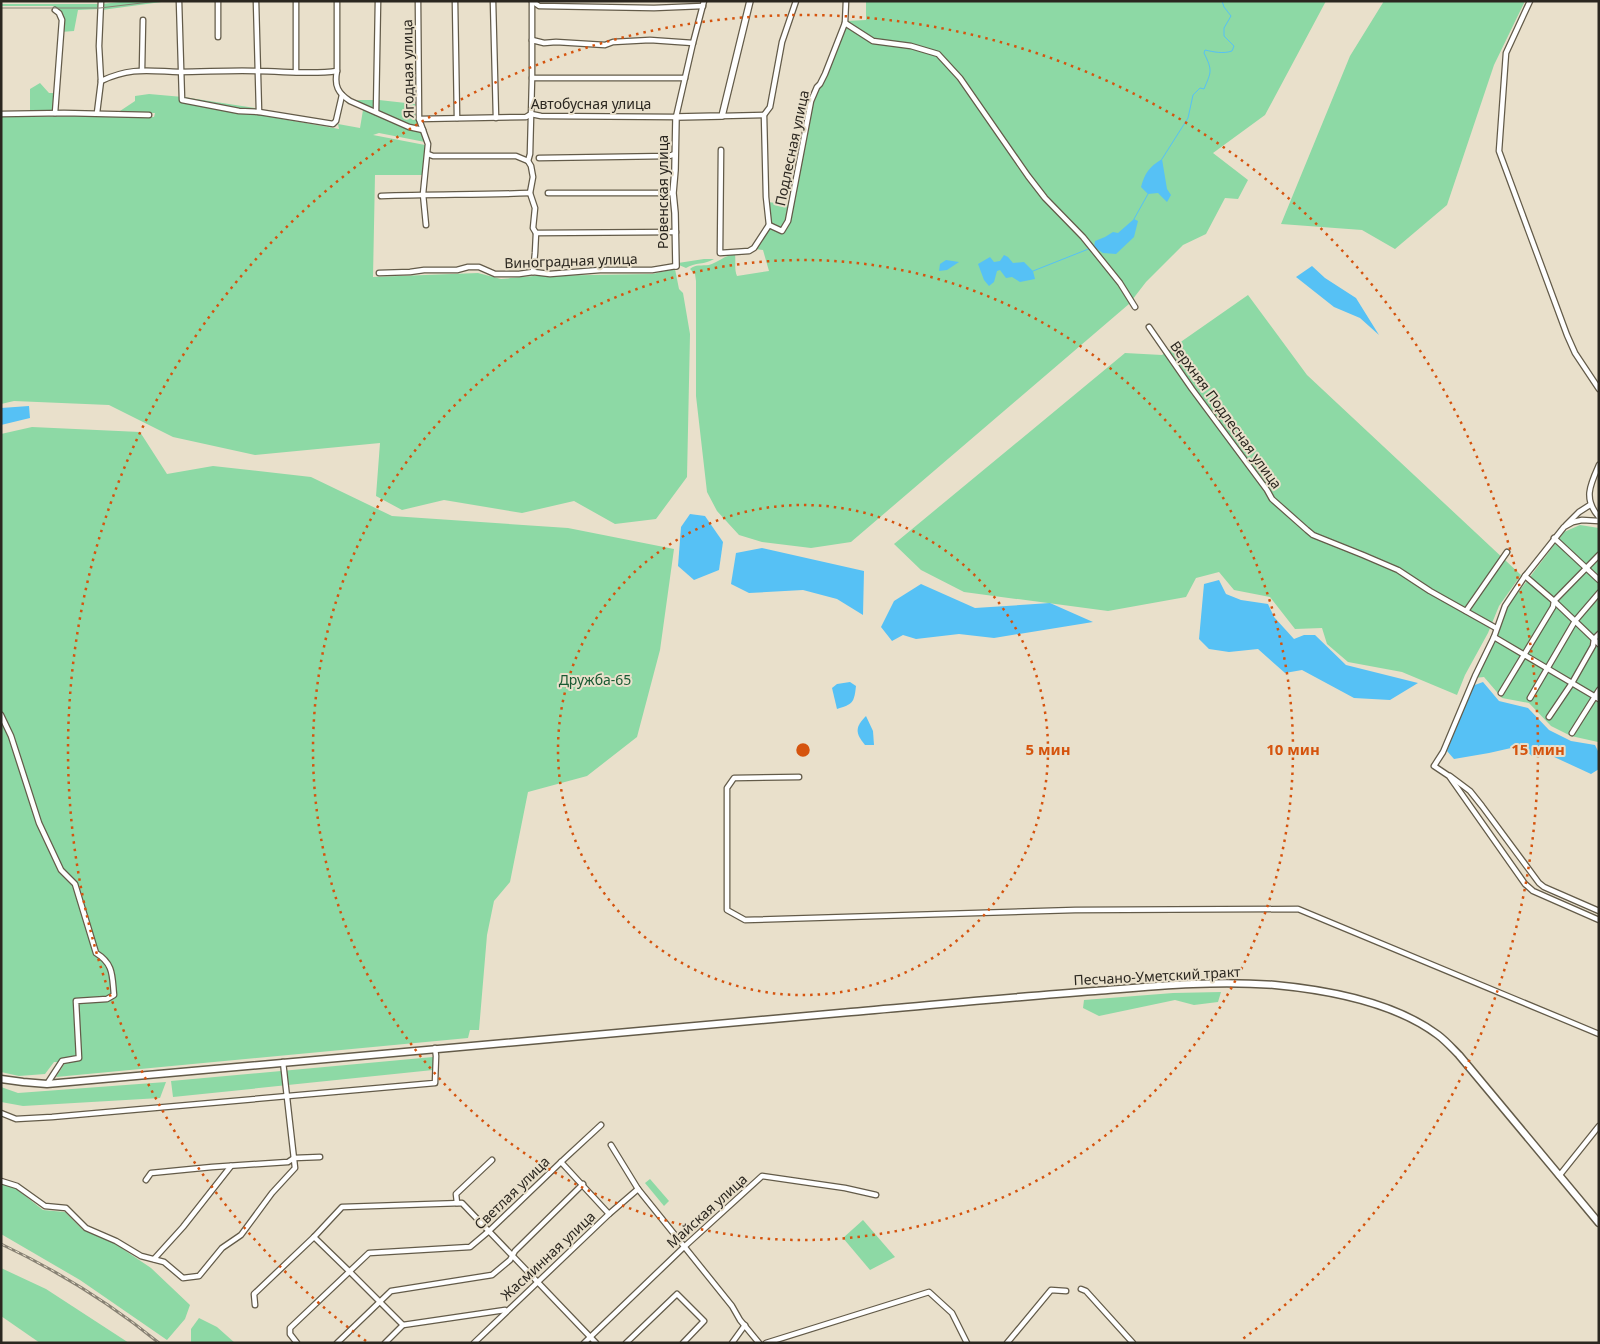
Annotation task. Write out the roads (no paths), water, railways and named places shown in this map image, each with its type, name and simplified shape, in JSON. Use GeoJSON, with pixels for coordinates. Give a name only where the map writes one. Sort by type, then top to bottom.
{"type":"FeatureCollection","features":[{"type":"Feature","properties":{"kind":"main road","name":"Песчано-Уметский тракт"},"geometry":{"type":"LineString","coordinates":[[1,1078],[46,1084],[435,1048],[1194,984],[1233,982],[1278,985],[1362,1000],[1393,1010],[1416,1021],[1439,1036],[1459,1055],[1599,1223]]}},
{"type":"Feature","properties":{"kind":"street"},"geometry":{"type":"LineString","coordinates":[[97,113],[101,81],[99,46],[101,1]]}},
{"type":"Feature","properties":{"kind":"street"},"geometry":{"type":"LineString","coordinates":[[180,1],[182,100],[240,111],[259,112],[333,124],[336,121],[342,95]]}},
{"type":"Feature","properties":{"kind":"street"},"geometry":{"type":"LineString","coordinates":[[218,1],[218,37]]}},
{"type":"Feature","properties":{"kind":"street"},"geometry":{"type":"LineString","coordinates":[[256,1],[259,112]]}},
{"type":"Feature","properties":{"kind":"street"},"geometry":{"type":"LineString","coordinates":[[296,1],[296,72]]}},
{"type":"Feature","properties":{"kind":"street"},"geometry":{"type":"LineString","coordinates":[[337,1],[337,71],[335,79],[337,88],[350,101],[409,127],[423,130]]}},
{"type":"Feature","properties":{"kind":"street"},"geometry":{"type":"LineString","coordinates":[[376,112],[378,1]]}},
{"type":"Feature","properties":{"kind":"street","name":"Ягодная улица"},"geometry":{"type":"LineString","coordinates":[[418,1],[418,119],[428,144],[423,194],[426,225]]}},
{"type":"Feature","properties":{"kind":"street"},"geometry":{"type":"LineString","coordinates":[[454,1],[457,118]]}},
{"type":"Feature","properties":{"kind":"street"},"geometry":{"type":"LineString","coordinates":[[493,1],[496,118]]}},
{"type":"Feature","properties":{"kind":"street"},"geometry":{"type":"LineString","coordinates":[[532,1],[539,6],[654,8],[704,4]]}},
{"type":"Feature","properties":{"kind":"street"},"geometry":{"type":"LineString","coordinates":[[528,161],[530,154],[532,78],[532,1]]}},
{"type":"Feature","properties":{"kind":"street"},"geometry":{"type":"LineString","coordinates":[[722,116],[750,1]]}},
{"type":"Feature","properties":{"kind":"street"},"geometry":{"type":"LineString","coordinates":[[721,150],[720,253],[749,251],[754,248],[770,225],[766,197],[764,115],[770,106],[782,42],[796,1]]}},
{"type":"Feature","properties":{"kind":"street","name":"Подлесная улица"},"geometry":{"type":"LineString","coordinates":[[770,225],[782,231],[788,221],[811,101],[817,86],[825,74],[845,23],[846,1]]}},
{"type":"Feature","properties":{"kind":"street"},"geometry":{"type":"LineString","coordinates":[[1530,1],[1506,53],[1499,152],[1574,353],[1599,389]]}},
{"type":"Feature","properties":{"kind":"street","name":"Ровенская улица"},"geometry":{"type":"LineString","coordinates":[[676,266],[673,193],[676,117],[704,4]]}},
{"type":"Feature","properties":{"kind":"street"},"geometry":{"type":"LineString","coordinates":[[54,10],[59,13],[62,20],[55,113]]}},
{"type":"Feature","properties":{"kind":"street"},"geometry":{"type":"LineString","coordinates":[[142,70],[144,20]]}},
{"type":"Feature","properties":{"kind":"street"},"geometry":{"type":"LineString","coordinates":[[845,23],[873,41],[911,46],[938,54],[960,78],[1045,198],[1083,237],[1120,283],[1135,307]]}},
{"type":"Feature","properties":{"kind":"street"},"geometry":{"type":"LineString","coordinates":[[532,40],[544,44],[580,42],[605,45],[613,42],[650,40],[693,43]]}},
{"type":"Feature","properties":{"kind":"street"},"geometry":{"type":"LineString","coordinates":[[101,81],[120,73],[142,70],[181,72],[337,71]]}},
{"type":"Feature","properties":{"kind":"street"},"geometry":{"type":"LineString","coordinates":[[532,78],[685,78]]}},
{"type":"Feature","properties":{"kind":"street"},"geometry":{"type":"LineString","coordinates":[[1,114],[97,113],[149,115]]}},
{"type":"Feature","properties":{"kind":"street","name":"Автобусная улица"},"geometry":{"type":"LineString","coordinates":[[418,119],[526,117],[531,114],[541,116],[676,117],[764,115]]}},
{"type":"Feature","properties":{"kind":"street"},"geometry":{"type":"LineString","coordinates":[[428,154],[433,156],[516,156],[528,161],[533,177],[530,193],[534,200],[535,208],[533,228],[536,233],[533,272]]}},
{"type":"Feature","properties":{"kind":"street"},"geometry":{"type":"LineString","coordinates":[[539,158],[669,156],[675,154]]}},
{"type":"Feature","properties":{"kind":"street"},"geometry":{"type":"LineString","coordinates":[[381,196],[530,193]]}},
{"type":"Feature","properties":{"kind":"street"},"geometry":{"type":"LineString","coordinates":[[548,193],[673,193]]}},
{"type":"Feature","properties":{"kind":"street"},"geometry":{"type":"LineString","coordinates":[[536,233],[676,232]]}},
{"type":"Feature","properties":{"kind":"street","name":"Виноградная улица"},"geometry":{"type":"LineString","coordinates":[[379,273],[456,270],[479,267],[496,274],[533,272],[550,274],[611,269],[652,270],[676,266]]}},
{"type":"Feature","properties":{"kind":"street","name":"Верхняя Подлесная улица"},"geometry":{"type":"LineString","coordinates":[[1149,327],[1268,490],[1272,499],[1307,530],[1313,535],[1398,570],[1430,592],[1496,628]]}},
{"type":"Feature","properties":{"kind":"street"},"geometry":{"type":"LineString","coordinates":[[1564,528],[1573,522],[1599,519],[1590,505],[1589,493],[1592,479],[1599,465]]}},
{"type":"Feature","properties":{"kind":"street"},"geometry":{"type":"LineString","coordinates":[[1590,505],[1579,512],[1554,538],[1505,606],[1494,637],[1475,676],[1443,752],[1434,766],[1470,791],[1539,883],[1544,887],[1599,911]]}},
{"type":"Feature","properties":{"kind":"street"},"geometry":{"type":"LineString","coordinates":[[1554,538],[1599,580]]}},
{"type":"Feature","properties":{"kind":"street"},"geometry":{"type":"LineString","coordinates":[[1466,611],[1507,552]]}},
{"type":"Feature","properties":{"kind":"street"},"geometry":{"type":"LineString","coordinates":[[1501,692],[1553,607],[1554,601],[1599,555]]}},
{"type":"Feature","properties":{"kind":"street"},"geometry":{"type":"LineString","coordinates":[[1525,576],[1599,644]]}},
{"type":"Feature","properties":{"kind":"street"},"geometry":{"type":"LineString","coordinates":[[1530,698],[1575,621],[1599,593]]}},
{"type":"Feature","properties":{"kind":"street"},"geometry":{"type":"LineString","coordinates":[[1549,717],[1572,683],[1593,646],[1594,639],[1599,634]]}},
{"type":"Feature","properties":{"kind":"street"},"geometry":{"type":"LineString","coordinates":[[1494,637],[1597,698]]}},
{"type":"Feature","properties":{"kind":"street"},"geometry":{"type":"LineString","coordinates":[[1572,733],[1597,698],[1599,690]]}},
{"type":"Feature","properties":{"kind":"street"},"geometry":{"type":"LineString","coordinates":[[1,715],[10,736],[39,823],[61,870],[74,884],[96,953],[105,958],[111,968],[114,995],[107,999],[76,1001],[80,1058],[62,1061],[46,1084]]}},
{"type":"Feature","properties":{"kind":"street"},"geometry":{"type":"LineString","coordinates":[[1449,776],[1525,884],[1533,892],[1599,920]]}},
{"type":"Feature","properties":{"kind":"street"},"geometry":{"type":"LineString","coordinates":[[799,778],[734,778],[727,788],[726,910],[745,920],[1075,910],[1298,909],[1599,1034]]}},
{"type":"Feature","properties":{"kind":"street"},"geometry":{"type":"LineString","coordinates":[[1,1113],[16,1119],[52,1117],[436,1083],[435,1048]]}},
{"type":"Feature","properties":{"kind":"street"},"geometry":{"type":"LineString","coordinates":[[1,1181],[17,1186],[45,1206],[66,1208],[86,1228],[116,1240],[142,1256],[164,1262],[183,1278],[200,1276],[222,1248],[241,1235],[272,1193],[295,1168],[283,1062]]}},
{"type":"Feature","properties":{"kind":"street","name":"Светлая улица"},"geometry":{"type":"LineString","coordinates":[[296,1342],[290,1334],[290,1328],[369,1252],[470,1247],[490,1232],[601,1124]]}},
{"type":"Feature","properties":{"kind":"street"},"geometry":{"type":"LineString","coordinates":[[1559,1176],[1598,1129]]}},
{"type":"Feature","properties":{"kind":"street"},"geometry":{"type":"LineString","coordinates":[[611,1145],[638,1189],[732,1306],[759,1343]]}},
{"type":"Feature","properties":{"kind":"street"},"geometry":{"type":"LineString","coordinates":[[146,1180],[151,1173],[288,1162],[294,1158],[320,1157]]}},
{"type":"Feature","properties":{"kind":"street"},"geometry":{"type":"LineString","coordinates":[[492,1160],[456,1194],[459,1203],[490,1232],[596,1343]]}},
{"type":"Feature","properties":{"kind":"street"},"geometry":{"type":"LineString","coordinates":[[561,1162],[609,1214]]}},
{"type":"Feature","properties":{"kind":"street"},"geometry":{"type":"LineString","coordinates":[[154,1259],[183,1227],[231,1166]]}},
{"type":"Feature","properties":{"kind":"street","name":"Майская улица"},"geometry":{"type":"LineString","coordinates":[[584,1343],[684,1247],[762,1176],[845,1188],[876,1195]]}},
{"type":"Feature","properties":{"kind":"street"},"geometry":{"type":"LineString","coordinates":[[337,1343],[391,1291],[492,1275],[510,1260],[515,1251],[583,1184]]}},
{"type":"Feature","properties":{"kind":"street","name":"Жасминная улица"},"geometry":{"type":"LineString","coordinates":[[474,1343],[609,1214],[638,1189]]}},
{"type":"Feature","properties":{"kind":"street"},"geometry":{"type":"LineString","coordinates":[[255,1305],[254,1294],[314,1237],[342,1207],[459,1203]]}},
{"type":"Feature","properties":{"kind":"street"},"geometry":{"type":"LineString","coordinates":[[314,1237],[403,1325]]}},
{"type":"Feature","properties":{"kind":"street"},"geometry":{"type":"LineString","coordinates":[[1081,1289],[1086,1291],[1133,1343]]}},
{"type":"Feature","properties":{"kind":"street"},"geometry":{"type":"LineString","coordinates":[[1007,1343],[1051,1290],[1066,1291]]}},
{"type":"Feature","properties":{"kind":"street"},"geometry":{"type":"LineString","coordinates":[[766,1343],[929,1292],[952,1313],[967,1343]]}},
{"type":"Feature","properties":{"kind":"street"},"geometry":{"type":"LineString","coordinates":[[626,1343],[677,1294],[704,1320],[682,1343]]}},
{"type":"Feature","properties":{"kind":"street"},"geometry":{"type":"LineString","coordinates":[[385,1343],[403,1325],[507,1310]]}},
{"type":"Feature","properties":{"kind":"street"},"geometry":{"type":"LineString","coordinates":[[732,1343],[745,1325]]}},
{"type":"Feature","properties":{"kind":"water"},"geometry":{"type":"Polygon","coordinates":[[[1162,159],[1167,189],[1171,195],[1167,202],[1158,193],[1148,194],[1141,187],[1148,171],[1162,159]]]}},
{"type":"Feature","properties":{"kind":"water"},"geometry":{"type":"Polygon","coordinates":[[[1134,219],[1138,221],[1134,237],[1116,254],[1103,253],[1094,247],[1095,241],[1113,232],[1118,233],[1134,219]]]}},
{"type":"Feature","properties":{"kind":"water"},"geometry":{"type":"Polygon","coordinates":[[[1004,255],[1013,263],[1024,262],[1033,271],[1035,279],[1020,282],[1012,277],[1006,278],[1000,270],[997,271],[994,282],[989,286],[984,280],[978,264],[990,257],[994,262],[1000,261],[1004,255]]]}},
{"type":"Feature","properties":{"kind":"water"},"geometry":{"type":"Polygon","coordinates":[[[946,260],[959,262],[947,270],[939,271],[940,264],[946,260]]]}},
{"type":"Feature","properties":{"kind":"water"},"geometry":{"type":"Polygon","coordinates":[[[1312,266],[1325,278],[1356,298],[1379,335],[1360,318],[1334,307],[1296,277],[1312,266]]]}},
{"type":"Feature","properties":{"kind":"water"},"geometry":{"type":"Polygon","coordinates":[[[29,406],[30,418],[1,425],[1,408],[29,406]]]}},
{"type":"Feature","properties":{"kind":"water"},"geometry":{"type":"Polygon","coordinates":[[[690,514],[705,516],[723,542],[719,570],[694,580],[678,566],[681,527],[690,514]]]}},
{"type":"Feature","properties":{"kind":"water"},"geometry":{"type":"Polygon","coordinates":[[[762,548],[864,571],[863,615],[837,599],[803,590],[749,593],[731,584],[736,553],[762,548]]]}},
{"type":"Feature","properties":{"kind":"water"},"geometry":{"type":"Polygon","coordinates":[[[1219,580],[1226,594],[1241,600],[1268,604],[1274,617],[1294,639],[1304,635],[1315,635],[1346,665],[1418,683],[1390,700],[1354,698],[1302,670],[1285,673],[1258,649],[1229,652],[1209,649],[1199,639],[1204,584],[1219,580]]]}},
{"type":"Feature","properties":{"kind":"water"},"geometry":{"type":"Polygon","coordinates":[[[921,584],[975,608],[1050,603],[1093,622],[994,638],[959,634],[916,639],[903,635],[892,641],[881,627],[894,601],[921,584]]]}},
{"type":"Feature","properties":{"kind":"water"},"geometry":{"type":"Polygon","coordinates":[[[850,682],[856,686],[852,702],[837,709],[832,688],[837,684],[850,682]]]}},
{"type":"Feature","properties":{"kind":"water"},"geometry":{"type":"Polygon","coordinates":[[[1483,682],[1499,701],[1528,708],[1549,730],[1571,741],[1595,745],[1599,753],[1599,769],[1591,774],[1552,756],[1532,756],[1520,746],[1454,759],[1447,751],[1472,686],[1483,682]]]}},
{"type":"Feature","properties":{"kind":"water"},"geometry":{"type":"Polygon","coordinates":[[[866,716],[873,731],[874,745],[865,745],[859,737],[858,727],[866,716]]]}},
{"type":"Feature","properties":{"kind":"waterway"},"geometry":{"type":"LineString","coordinates":[[1162,159],[1188,118],[1193,95],[1200,88],[1204,89],[1208,79],[1210,68],[1204,53],[1205,50],[1225,52],[1232,51],[1234,46],[1224,36],[1224,28],[1231,16],[1222,1]]}},
{"type":"Feature","properties":{"kind":"waterway"},"geometry":{"type":"LineString","coordinates":[[1134,219],[1148,194]]}},
{"type":"Feature","properties":{"kind":"waterway"},"geometry":{"type":"LineString","coordinates":[[1033,271],[1091,248]]}},
{"type":"Feature","properties":{"kind":"tram line"},"geometry":{"type":"LineString","coordinates":[[1,8],[100,8],[158,1]]}},
{"type":"Feature","properties":{"kind":"railway"},"geometry":{"type":"LineString","coordinates":[[1,1244],[43,1265],[83,1289],[122,1314],[159,1343]]}},
{"type":"Feature","properties":{"kind":"park label","name":"Дружба-65"},"geometry":{"type":"Point","coordinates":[595,680]}}]}
